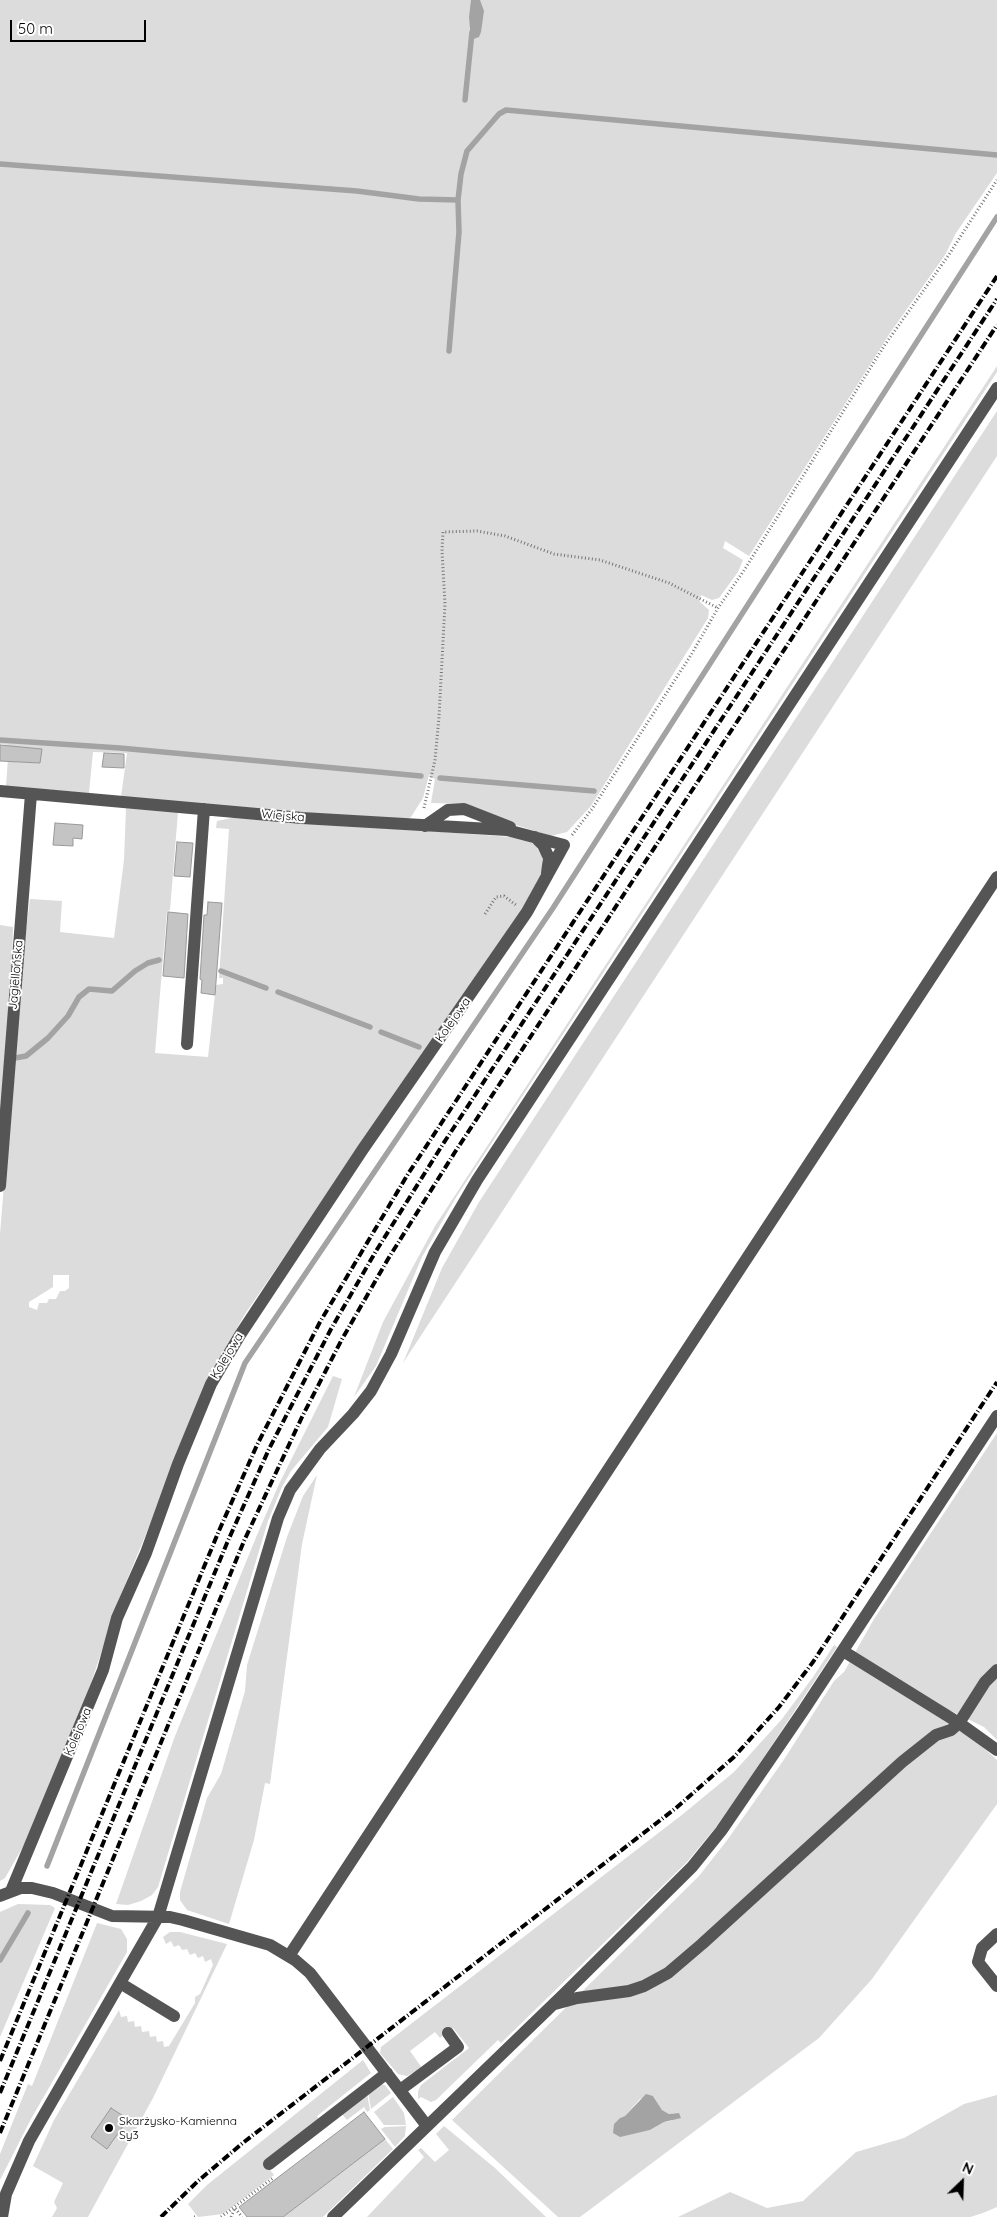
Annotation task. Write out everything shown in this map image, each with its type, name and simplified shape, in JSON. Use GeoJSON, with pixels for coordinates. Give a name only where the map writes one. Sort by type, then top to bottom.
{"type":"FeatureCollection","features":[{"type":"Feature","properties":{"kind":"street"},"geometry":{"type":"LineString","coordinates":[[2,2217],[6,2194],[29,2141],[158,1917],[278,1518],[290,1490],[320,1448],[353,1414],[371,1391],[391,1354],[435,1252],[469,1193],[997,388]]}},
{"type":"Feature","properties":{"kind":"street","name":"Wiejska"},"geometry":{"type":"LineString","coordinates":[[0,792],[232,812],[422,825],[495,825],[564,845]]}},
{"type":"Feature","properties":{"kind":"street","name":"Jagiellońska"},"geometry":{"type":"LineString","coordinates":[[0,1186],[30,794]]}},
{"type":"Feature","properties":{"kind":"street"},"geometry":{"type":"LineString","coordinates":[[187,1044],[204,809]]}},
{"type":"Feature","properties":{"kind":"street"},"geometry":{"type":"LineString","coordinates":[[422,825],[448,810],[464,809],[495,825]]}},
{"type":"Feature","properties":{"kind":"street"},"geometry":{"type":"LineString","coordinates":[[537,838],[543,845],[549,858],[547,875]]}},
{"type":"Feature","properties":{"kind":"street","name":"Kolejowa"},"geometry":{"type":"LineString","coordinates":[[6,1894],[97,1686],[117,1618],[146,1552],[178,1464],[211,1384],[240,1334],[363,1149],[527,912],[564,845]]}},
{"type":"Feature","properties":{"kind":"street"},"geometry":{"type":"LineString","coordinates":[[289,1956],[997,877]]}},
{"type":"Feature","properties":{"kind":"street"},"geometry":{"type":"LineString","coordinates":[[333,2217],[692,1867],[721,1831],[843,1651],[997,1416]]}},
{"type":"Feature","properties":{"kind":"street"},"geometry":{"type":"LineString","coordinates":[[843,1651],[959,1723],[997,1750]]}},
{"type":"Feature","properties":{"kind":"street"},"geometry":{"type":"LineString","coordinates":[[552,2004],[577,1998],[629,1991],[644,1986],[668,1973],[902,1762],[932,1738],[951,1730],[959,1723],[985,1682],[997,1670]]}},
{"type":"Feature","properties":{"kind":"street","name":"Kolejowa"},"geometry":{"type":"LineString","coordinates":[[6,1894],[32,1888],[53,1893],[112,1916],[128,1918],[158,1917],[183,1920],[239,1934],[270,1945],[289,1956],[310,1973],[427,2126]]}},
{"type":"Feature","properties":{"kind":"street"},"geometry":{"type":"LineString","coordinates":[[997,1934],[982,1948],[978,1962],[997,1986]]}},
{"type":"Feature","properties":{"kind":"street"},"geometry":{"type":"LineString","coordinates":[[120,1983],[174,2016]]}},
{"type":"Feature","properties":{"kind":"street"},"geometry":{"type":"LineString","coordinates":[[400,2090],[458,2047],[448,2033]]}},
{"type":"Feature","properties":{"kind":"street"},"geometry":{"type":"LineString","coordinates":[[269,2164],[387,2073]]}},
{"type":"Feature","properties":{"kind":"path"},"geometry":{"type":"LineString","coordinates":[[564,845],[598,801],[884,346],[948,256],[997,180]]}},
{"type":"Feature","properties":{"kind":"path"},"geometry":{"type":"LineString","coordinates":[[422,825],[435,760],[439,716],[445,604],[442,551],[443,532],[477,531],[505,536],[554,554],[600,560],[669,583],[718,608]]}},
{"type":"Feature","properties":{"kind":"path"},"geometry":{"type":"LineString","coordinates":[[485,914],[496,897],[504,896],[527,912]]}},
{"type":"Feature","properties":{"kind":"path"},"geometry":{"type":"LineString","coordinates":[[231,2217],[234,2208],[242,2217]]}},
{"type":"Feature","properties":{"kind":"path"},"geometry":{"type":"LineString","coordinates":[[216,2217],[224,2215]]}},
{"type":"Feature","properties":{"kind":"shaded area"},"geometry":{"type":"Polygon","coordinates":[[[0,0],[997,0],[997,173],[956,233],[945,255],[890,333],[749,556],[725,541],[723,548],[743,560],[738,572],[719,598],[712,600],[701,595],[699,601],[709,610],[708,618],[591,806],[567,832],[551,836],[503,821],[459,804],[431,803],[435,779],[429,775],[423,798],[411,817],[405,820],[121,797],[127,753],[93,752],[89,793],[6,786],[9,745],[0,744],[0,0]]]}},
{"type":"Feature","properties":{"kind":"shaded area"},"geometry":{"type":"Polygon","coordinates":[[[471,0],[480,0],[484,11],[479,37],[471,40],[469,17],[471,0]]]}},
{"type":"Feature","properties":{"kind":"shaded area"},"geometry":{"type":"Polygon","coordinates":[[[997,366],[997,372],[455,1199],[422,1257],[376,1366],[354,1397],[383,1322],[435,1226],[997,366]]]}},
{"type":"Feature","properties":{"kind":"shaded area"},"geometry":{"type":"Polygon","coordinates":[[[997,411],[997,456],[403,1363],[442,1268],[479,1202],[997,411]]]}},
{"type":"Feature","properties":{"kind":"shaded area"},"geometry":{"type":"Polygon","coordinates":[[[126,808],[178,812],[170,910],[167,911],[155,1053],[208,1057],[216,985],[223,984],[223,978],[219,978],[229,829],[216,828],[217,821],[236,817],[525,838],[536,846],[542,857],[542,873],[531,897],[245,1314],[218,1361],[119,1599],[81,1713],[25,1843],[5,1878],[0,1881],[0,1234],[23,952],[30,899],[62,901],[60,932],[114,938],[124,860],[126,808]],[[53,1275],[53,1287],[29,1302],[29,1307],[37,1310],[39,1303],[47,1303],[49,1299],[56,1299],[60,1291],[65,1291],[69,1288],[69,1275],[53,1275]]]}},
{"type":"Feature","properties":{"kind":"shaded area"},"geometry":{"type":"Polygon","coordinates":[[[0,925],[13,927],[0,1128],[0,925]]]}},
{"type":"Feature","properties":{"kind":"shaded area"},"geometry":{"type":"Polygon","coordinates":[[[333,1376],[342,1379],[328,1427],[291,1471],[268,1521],[158,1887],[152,1895],[141,1901],[128,1905],[116,1904],[175,1736],[257,1535],[279,1484],[333,1376]]]}},
{"type":"Feature","properties":{"kind":"shaded area"},"geometry":{"type":"Polygon","coordinates":[[[997,1433],[997,1740],[984,1727],[951,1711],[956,1729],[974,1739],[997,1760],[997,1804],[872,1979],[819,2038],[580,2217],[558,2217],[452,2120],[699,1876],[728,1839],[783,1761],[834,1681],[844,1672],[874,1619],[997,1433]],[[653,2096],[640,2099],[625,2116],[620,2118],[635,2133],[650,2130],[664,2122],[671,2121],[679,2113],[669,2114],[662,2110],[653,2096]]]}},
{"type":"Feature","properties":{"kind":"shaded area"},"geometry":{"type":"Polygon","coordinates":[[[317,1475],[302,1544],[270,1784],[265,1783],[254,1840],[229,1924],[187,1910],[180,1900],[180,1892],[207,1798],[221,1774],[245,1691],[247,1665],[287,1537],[303,1496],[317,1475]]]}},
{"type":"Feature","properties":{"kind":"shaded area"},"geometry":{"type":"Polygon","coordinates":[[[834,1645],[837,1647],[740,1793],[716,1827],[687,1862],[501,2043],[498,2040],[436,2100],[431,2102],[421,2097],[418,2099],[418,2091],[421,2085],[469,2048],[453,2028],[440,2038],[435,2032],[410,2051],[422,2068],[407,2076],[398,2074],[380,2053],[381,2047],[683,1814],[734,1772],[782,1719],[834,1645]]]}},
{"type":"Feature","properties":{"kind":"shaded area"},"geometry":{"type":"Polygon","coordinates":[[[18,1904],[50,1905],[55,1908],[0,2037],[0,1912],[18,1904]]]}},
{"type":"Feature","properties":{"kind":"shaded area"},"geometry":{"type":"Polygon","coordinates":[[[97,1923],[121,1929],[127,1939],[127,1952],[31,2119],[0,2180],[0,2154],[28,2084],[32,2086],[97,1923]]]}},
{"type":"Feature","properties":{"kind":"shaded area"},"geometry":{"type":"Polygon","coordinates":[[[170,1932],[180,1932],[227,1944],[153,2098],[88,2217],[52,2217],[57,2208],[54,2202],[63,2183],[33,2166],[54,2120],[119,2010],[121,2017],[127,2016],[128,2022],[134,2021],[135,2027],[141,2026],[142,2032],[149,2031],[150,2037],[156,2036],[157,2042],[163,2041],[164,2047],[169,2046],[195,2003],[195,1997],[200,1994],[213,1965],[211,1959],[205,1962],[203,1956],[198,1958],[195,1953],[190,1955],[187,1949],[182,1950],[179,1945],[174,1947],[171,1941],[166,1944],[163,1937],[170,1932]]]}},
{"type":"Feature","properties":{"kind":"shaded area"},"geometry":{"type":"Polygon","coordinates":[[[363,2060],[371,2073],[317,2116],[319,2119],[264,2162],[274,2175],[223,2214],[198,2217],[188,2204],[207,2185],[363,2060]]]}},
{"type":"Feature","properties":{"kind":"shaded area"},"geometry":{"type":"Polygon","coordinates":[[[379,2084],[385,2085],[391,2093],[371,2109],[368,2092],[379,2084]]]}},
{"type":"Feature","properties":{"kind":"shaded area"},"geometry":{"type":"Polygon","coordinates":[[[367,2093],[370,2110],[367,2112],[364,2107],[347,2120],[341,2113],[367,2093]]]}},
{"type":"Feature","properties":{"kind":"shaded area"},"geometry":{"type":"Polygon","coordinates":[[[646,2094],[653,2096],[662,2110],[669,2114],[679,2113],[681,2118],[664,2122],[650,2130],[620,2137],[613,2133],[614,2124],[625,2116],[646,2094]]]}},
{"type":"Feature","properties":{"kind":"shaded area"},"geometry":{"type":"Polygon","coordinates":[[[997,2095],[997,2207],[983,2213],[970,2217],[678,2217],[730,2192],[767,2208],[803,2201],[856,2152],[904,2138],[964,2104],[997,2095]]]}},
{"type":"Feature","properties":{"kind":"shaded area"},"geometry":{"type":"Polygon","coordinates":[[[393,2097],[404,2113],[406,2125],[384,2125],[374,2112],[393,2097]]]}},
{"type":"Feature","properties":{"kind":"shaded area"},"geometry":{"type":"Polygon","coordinates":[[[406,2126],[405,2136],[395,2147],[381,2129],[385,2127],[406,2126]]]}},
{"type":"Feature","properties":{"kind":"shaded area"},"geometry":{"type":"Polygon","coordinates":[[[444,2126],[495,2168],[546,2217],[367,2217],[424,2157],[418,2150],[421,2148],[435,2162],[449,2150],[436,2134],[444,2126]]]}},
{"type":"Feature","properties":{"kind":"shaded area"},"geometry":{"type":"Polygon","coordinates":[[[385,2139],[393,2149],[323,2217],[283,2217],[385,2139]]]}},
{"type":"Feature","properties":{"kind":"building"},"geometry":{"type":"Polygon","coordinates":[[[0,745],[42,749],[40,763],[0,761],[0,745]]]}},
{"type":"Feature","properties":{"kind":"building"},"geometry":{"type":"Polygon","coordinates":[[[104,753],[124,754],[124,768],[102,767],[104,753]]]}},
{"type":"Feature","properties":{"kind":"building"},"geometry":{"type":"Polygon","coordinates":[[[55,823],[83,825],[82,839],[73,838],[73,846],[53,845],[55,823]]]}},
{"type":"Feature","properties":{"kind":"building"},"geometry":{"type":"Polygon","coordinates":[[[177,842],[193,843],[190,877],[174,876],[177,842]]]}},
{"type":"Feature","properties":{"kind":"building"},"geometry":{"type":"Polygon","coordinates":[[[208,902],[222,903],[215,995],[201,993],[202,980],[200,979],[204,915],[207,915],[208,902]]]}},
{"type":"Feature","properties":{"kind":"building"},"geometry":{"type":"Polygon","coordinates":[[[168,912],[188,914],[184,978],[163,976],[168,912]]]}},
{"type":"Feature","properties":{"kind":"building","name":"Skarżysko-Kamienna Sy3"},"geometry":{"type":"Polygon","coordinates":[[[111,2108],[128,2119],[107,2149],[91,2137],[111,2108]]]}},
{"type":"Feature","properties":{"kind":"building"},"geometry":{"type":"Polygon","coordinates":[[[364,2112],[385,2139],[283,2217],[247,2217],[239,2207],[364,2112]]]}},
{"type":"Feature","properties":{"kind":"waterway"},"geometry":{"type":"LineString","coordinates":[[465,100],[472,32]]}},
{"type":"Feature","properties":{"kind":"waterway"},"geometry":{"type":"LineString","coordinates":[[449,351],[459,232],[458,200],[461,174],[467,151],[499,114],[506,110],[997,155]]}},
{"type":"Feature","properties":{"kind":"waterway"},"geometry":{"type":"LineString","coordinates":[[0,164],[357,191],[419,199],[458,200]]}},
{"type":"Feature","properties":{"kind":"waterway"},"geometry":{"type":"LineString","coordinates":[[47,1866],[245,1363],[553,908],[997,217]]}},
{"type":"Feature","properties":{"kind":"waterway"},"geometry":{"type":"LineString","coordinates":[[0,740],[120,748],[421,776]]}},
{"type":"Feature","properties":{"kind":"waterway"},"geometry":{"type":"LineString","coordinates":[[440,778],[594,791]]}},
{"type":"Feature","properties":{"kind":"waterway"},"geometry":{"type":"LineString","coordinates":[[15,1058],[26,1056],[48,1038],[68,1016],[79,997],[89,989],[112,991],[135,971],[148,963],[159,960]]}},
{"type":"Feature","properties":{"kind":"waterway"},"geometry":{"type":"LineString","coordinates":[[221,971],[266,988]]}},
{"type":"Feature","properties":{"kind":"waterway"},"geometry":{"type":"LineString","coordinates":[[278,992],[370,1027]]}},
{"type":"Feature","properties":{"kind":"waterway"},"geometry":{"type":"LineString","coordinates":[[381,1032],[419,1047]]}},
{"type":"Feature","properties":{"kind":"waterway"},"geometry":{"type":"LineString","coordinates":[[0,1960],[28,1913]]}},
{"type":"Feature","properties":{"kind":"railway"},"geometry":{"type":"LineString","coordinates":[[0,2061],[218,1533],[257,1445],[320,1322],[408,1174],[997,276]]}},
{"type":"Feature","properties":{"kind":"railway"},"geometry":{"type":"LineString","coordinates":[[0,2093],[227,1543],[269,1449],[331,1329],[376,1251],[443,1144],[997,299]]}},
{"type":"Feature","properties":{"kind":"railway"},"geometry":{"type":"LineString","coordinates":[[0,2133],[244,1541],[302,1417],[341,1341],[388,1259],[455,1152],[997,325]]}},
{"type":"Feature","properties":{"kind":"railway"},"geometry":{"type":"LineString","coordinates":[[161,2217],[198,2181],[244,2142],[676,1808],[734,1757],[779,1707],[813,1662],[997,1382]]}},
{"type":"Feature","properties":{"kind":"place","name":"Skarżysko-Kamienna Sy3"},"geometry":{"type":"Point","coordinates":[109,2128]}}]}
